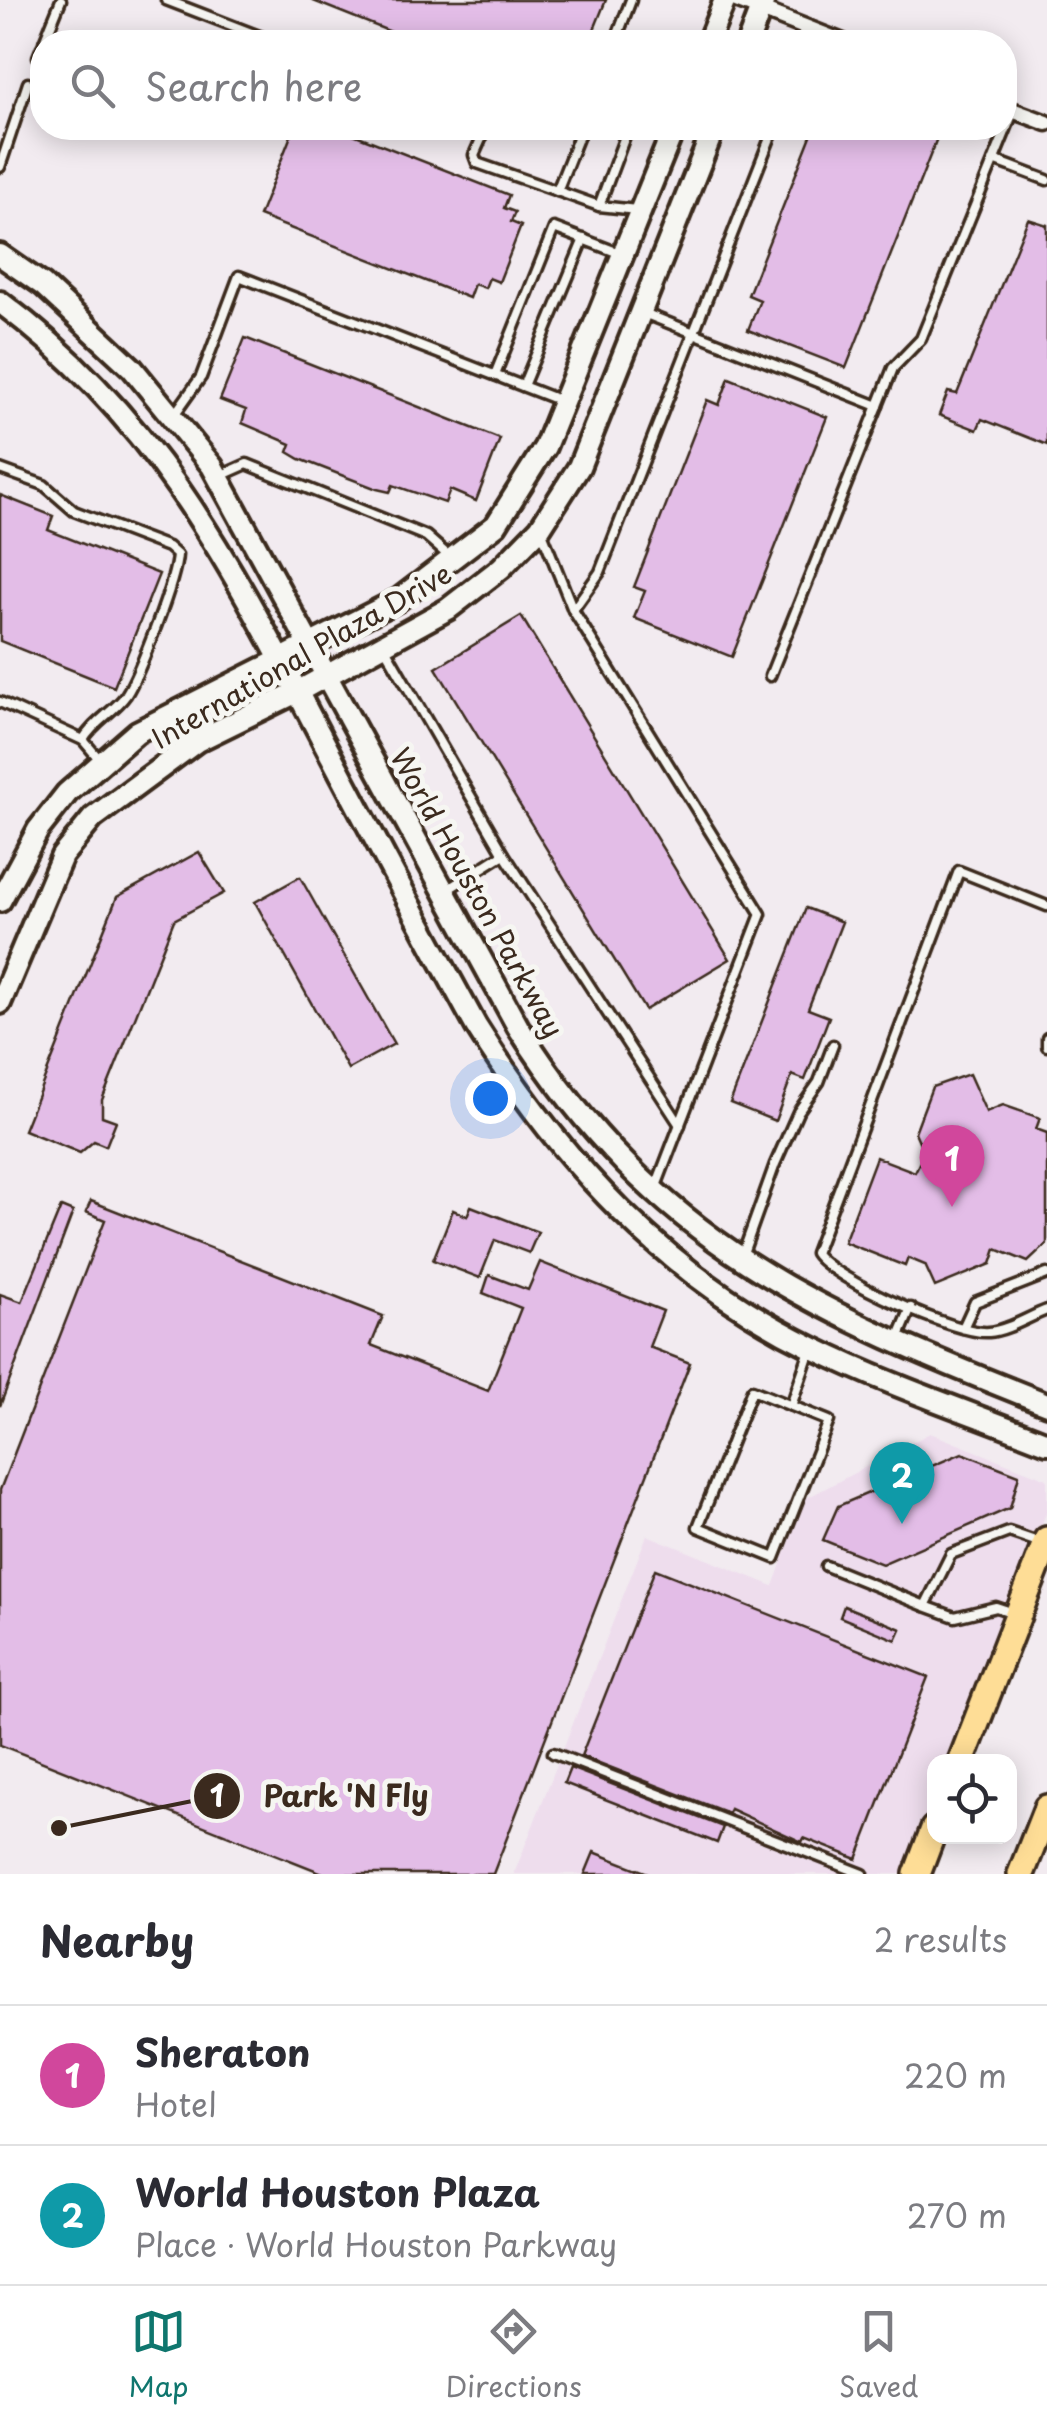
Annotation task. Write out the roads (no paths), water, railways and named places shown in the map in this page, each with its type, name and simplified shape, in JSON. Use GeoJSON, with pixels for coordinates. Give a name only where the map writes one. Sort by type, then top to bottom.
{"type":"FeatureCollection","features":[{"type":"Feature","properties":{"kind":"highway"},"geometry":{"type":"LineString","coordinates":[[964,1754],[1046,1543]]}},
{"type":"Feature","properties":{"kind":"highway"},"geometry":{"type":"LineString","coordinates":[[1022,1874],[1041,1840],[1047,1808]]}},
{"type":"Feature","properties":{"kind":"highway"},"geometry":{"type":"LineString","coordinates":[[917,1874],[929,1844]]}},
{"type":"Feature","properties":{"kind":"street"},"geometry":{"type":"LineString","coordinates":[[713,30],[725,0]]}},
{"type":"Feature","properties":{"kind":"street"},"geometry":{"type":"LineString","coordinates":[[736,0],[762,5],[801,30]]}},
{"type":"Feature","properties":{"kind":"street"},"geometry":{"type":"LineString","coordinates":[[753,30],[762,5]]}},
{"type":"Feature","properties":{"kind":"street"},"geometry":{"type":"LineString","coordinates":[[1017,112],[1047,124]]}},
{"type":"Feature","properties":{"kind":"street","name":"International Plaza Drive"},"geometry":{"type":"LineString","coordinates":[[0,902],[30,843],[67,793],[100,760],[137,732],[398,600],[454,562],[496,525],[534,470],[669,140]]}},
{"type":"Feature","properties":{"kind":"street","name":"International Plaza Drive"},"geometry":{"type":"LineString","coordinates":[[0,1003],[62,856],[93,818],[196,741],[329,676],[448,609],[501,568],[540,528],[579,467],[709,140]]}},
{"type":"Feature","properties":{"kind":"street"},"geometry":{"type":"LineString","coordinates":[[623,255],[658,268]]}},
{"type":"Feature","properties":{"kind":"street","name":"World Houston Parkway"},"geometry":{"type":"LineString","coordinates":[[0,256],[42,285],[94,330],[174,415],[218,478],[528,1042],[597,1135],[653,1194],[740,1260],[828,1312],[896,1345],[1047,1404]]}},
{"type":"Feature","properties":{"kind":"street"},"geometry":{"type":"LineString","coordinates":[[2,307],[98,385],[142,434],[213,536],[409,904],[503,1068],[567,1157],[636,1228],[725,1296],[811,1347],[1047,1443]]}},
{"type":"Feature","properties":{"kind":"street"},"geometry":{"type":"LineString","coordinates":[[142,434],[174,415]]}},
{"type":"Feature","properties":{"kind":"street"},"geometry":{"type":"LineString","coordinates":[[516,498],[540,528]]}},
{"type":"Feature","properties":{"kind":"street"},"geometry":{"type":"LineString","coordinates":[[67,793],[93,818]]}},
{"type":"Feature","properties":{"kind":"street"},"geometry":{"type":"LineString","coordinates":[[409,904],[444,891]]}},
{"type":"Feature","properties":{"kind":"street"},"geometry":{"type":"LineString","coordinates":[[567,1157],[597,1135]]}},
{"type":"Feature","properties":{"kind":"street"},"geometry":{"type":"LineString","coordinates":[[811,1347],[828,1312]]}},
{"type":"Feature","properties":{"kind":"lane"},"geometry":{"type":"LineString","coordinates":[[49,30],[61,0]]}},
{"type":"Feature","properties":{"kind":"lane"},"geometry":{"type":"LineString","coordinates":[[166,0],[244,30]]}},
{"type":"Feature","properties":{"kind":"lane"},"geometry":{"type":"LineString","coordinates":[[620,30],[632,0]]}},
{"type":"Feature","properties":{"kind":"lane"},"geometry":{"type":"LineString","coordinates":[[0,167],[28,84]]}},
{"type":"Feature","properties":{"kind":"lane"},"geometry":{"type":"LineString","coordinates":[[481,140],[474,155],[477,163],[598,206],[641,210]]}},
{"type":"Feature","properties":{"kind":"lane"},"geometry":{"type":"LineString","coordinates":[[557,191],[577,140]]}},
{"type":"Feature","properties":{"kind":"lane"},"geometry":{"type":"LineString","coordinates":[[598,206],[623,140]]}},
{"type":"Feature","properties":{"kind":"lane"},"geometry":{"type":"LineString","coordinates":[[573,610],[600,572],[769,140]]}},
{"type":"Feature","properties":{"kind":"lane"},"geometry":{"type":"LineString","coordinates":[[770,676],[893,368],[921,339],[1000,140]]}},
{"type":"Feature","properties":{"kind":"lane"},"geometry":{"type":"LineString","coordinates":[[994,160],[1047,180]]}},
{"type":"Feature","properties":{"kind":"lane"},"geometry":{"type":"LineString","coordinates":[[494,375],[550,232],[558,228],[623,255]]}},
{"type":"Feature","properties":{"kind":"lane"},"geometry":{"type":"LineString","coordinates":[[523,386],[584,240]]}},
{"type":"Feature","properties":{"kind":"lane"},"geometry":{"type":"LineString","coordinates":[[174,415],[201,377],[239,276],[564,402]]}},
{"type":"Feature","properties":{"kind":"lane"},"geometry":{"type":"LineString","coordinates":[[641,312],[878,406]]}},
{"type":"Feature","properties":{"kind":"lane"},"geometry":{"type":"LineString","coordinates":[[218,478],[247,464],[426,536],[454,562]]}},
{"type":"Feature","properties":{"kind":"lane"},"geometry":{"type":"LineString","coordinates":[[0,469],[44,485],[74,511],[168,547],[177,555],[172,580],[126,696],[93,723],[83,740]]}},
{"type":"Feature","properties":{"kind":"lane"},"geometry":{"type":"LineString","coordinates":[[540,528],[573,610],[761,914],[653,1194]]}},
{"type":"Feature","properties":{"kind":"lane"},"geometry":{"type":"LineString","coordinates":[[384,646],[504,854],[680,1125]]}},
{"type":"Feature","properties":{"kind":"lane"},"geometry":{"type":"LineString","coordinates":[[0,702],[83,740],[100,760]]}},
{"type":"Feature","properties":{"kind":"lane"},"geometry":{"type":"LineString","coordinates":[[444,891],[504,854]]}},
{"type":"Feature","properties":{"kind":"lane"},"geometry":{"type":"LineString","coordinates":[[1047,906],[959,871],[814,1253],[832,1270],[911,1308],[964,1328],[989,1332],[1047,1310]]}},
{"type":"Feature","properties":{"kind":"lane"},"geometry":{"type":"LineString","coordinates":[[1047,1038],[1047,1046]]}},
{"type":"Feature","properties":{"kind":"lane"},"geometry":{"type":"LineString","coordinates":[[740,1260],[798,1112],[819,1082],[833,1046]]}},
{"type":"Feature","properties":{"kind":"lane"},"geometry":{"type":"LineString","coordinates":[[964,1328],[975,1302],[1047,1274]]}},
{"type":"Feature","properties":{"kind":"lane"},"geometry":{"type":"LineString","coordinates":[[896,1345],[911,1308]]}},
{"type":"Feature","properties":{"kind":"lane"},"geometry":{"type":"LineString","coordinates":[[791,1406],[811,1347]]}},
{"type":"Feature","properties":{"kind":"lane"},"geometry":{"type":"LineString","coordinates":[[752,1390],[791,1406],[829,1421],[774,1558],[698,1527],[752,1390]]}},
{"type":"Feature","properties":{"kind":"lane"},"geometry":{"type":"LineString","coordinates":[[926,1606],[951,1554],[1009,1532],[1046,1543]]}},
{"type":"Feature","properties":{"kind":"lane"},"geometry":{"type":"LineString","coordinates":[[826,1566],[955,1617],[996,1607],[1018,1614]]}},
{"type":"Feature","properties":{"kind":"lane"},"geometry":{"type":"LineString","coordinates":[[553,1753],[863,1874]]}},
{"type":"Feature","properties":{"kind":"place","name":"Sheraton"},"geometry":{"type":"Point","coordinates":[952,1207]}},
{"type":"Feature","properties":{"kind":"place","name":"World Houston Plaza"},"geometry":{"type":"Point","coordinates":[902,1524]}},
{"type":"Feature","properties":{"kind":"place","name":"Park 'N Fly"},"geometry":{"type":"Point","coordinates":[59,1828]}}]}
